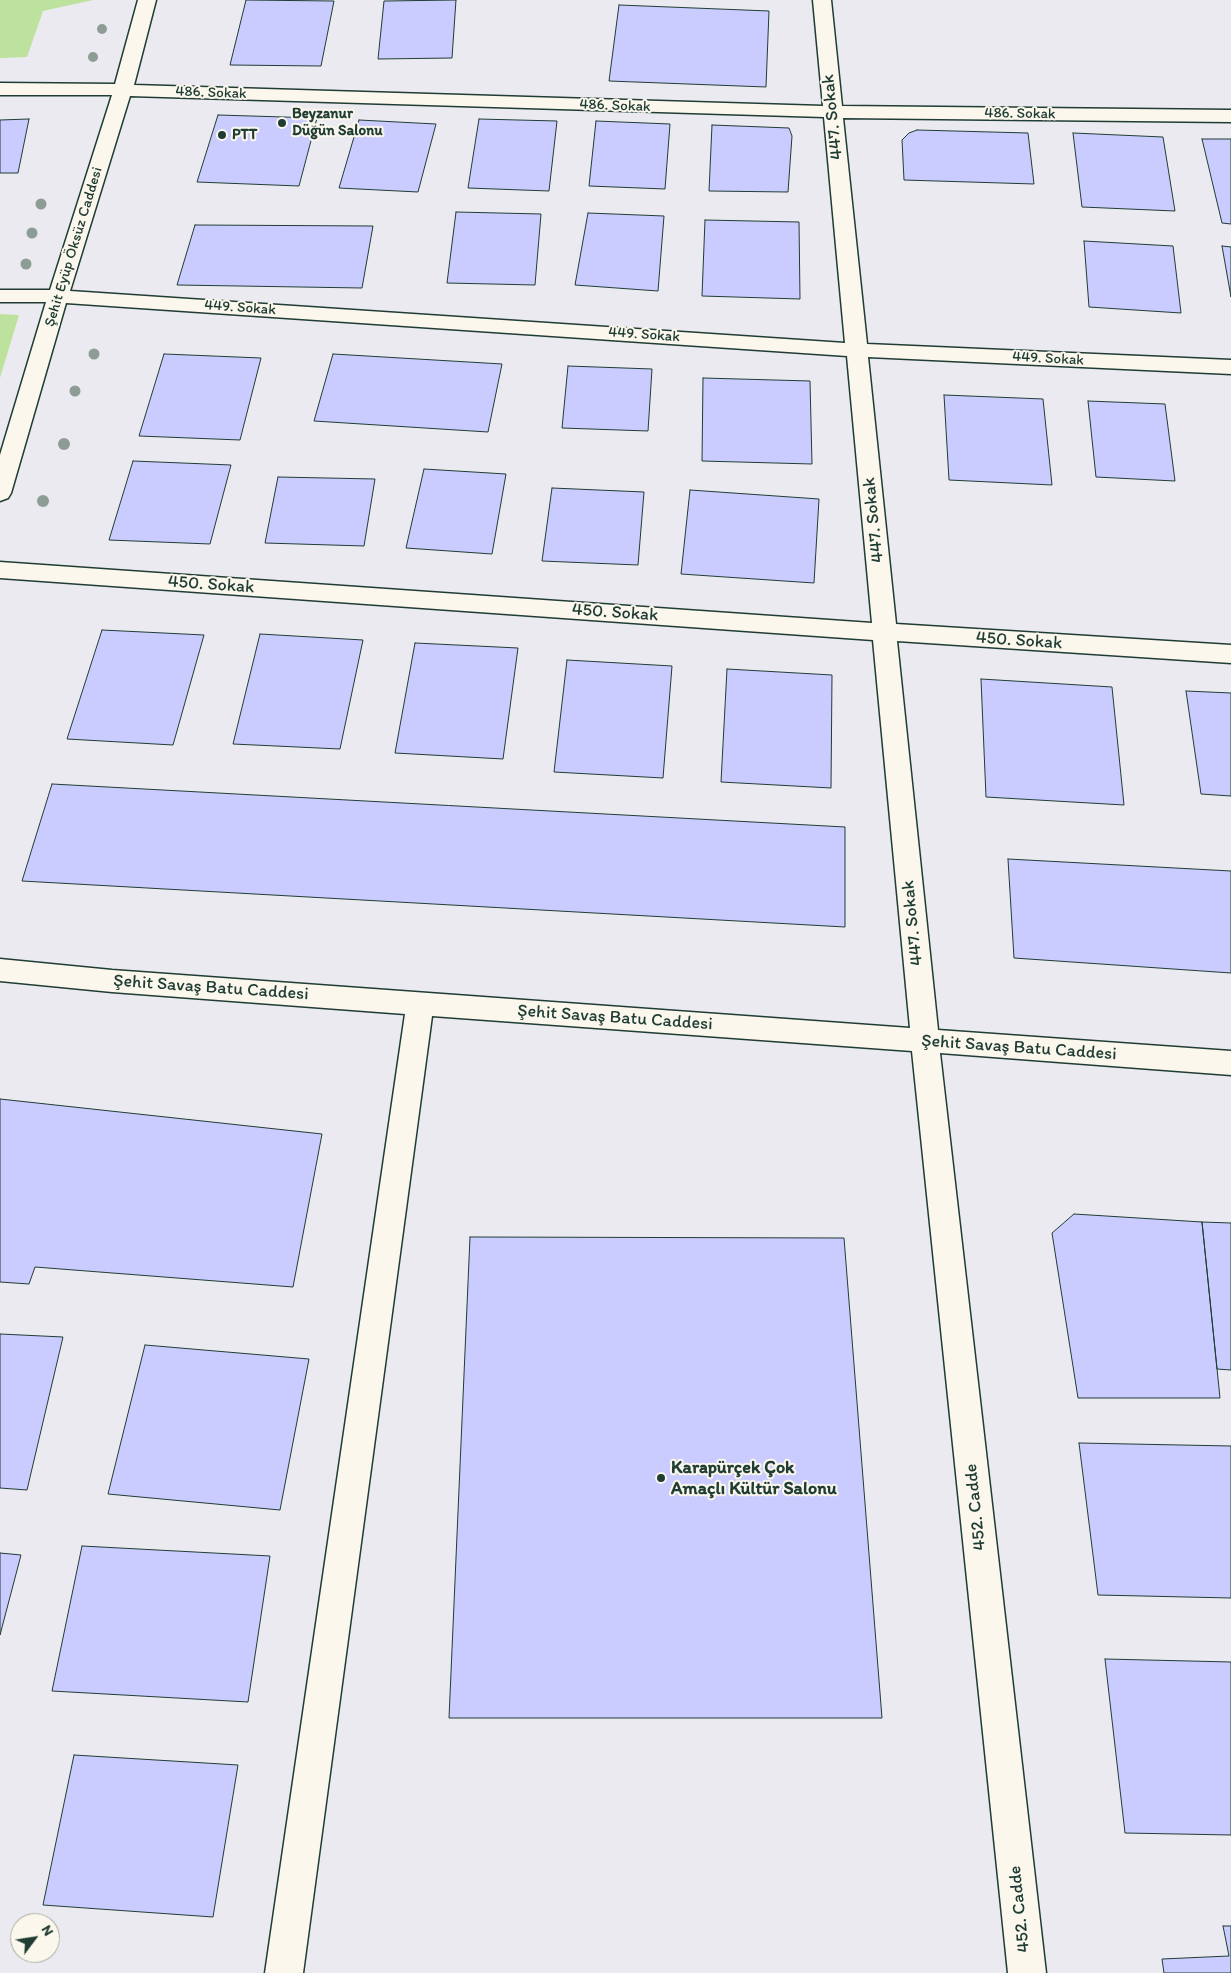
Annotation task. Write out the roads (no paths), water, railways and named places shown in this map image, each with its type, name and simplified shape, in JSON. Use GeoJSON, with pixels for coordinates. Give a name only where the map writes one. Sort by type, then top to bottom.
{"type":"FeatureCollection","features":[{"type":"Feature","properties":{"kind":"street","name":"Şehit Eyüp Öksüz Caddesi"},"geometry":{"type":"LineString","coordinates":[[0,493],[58,296],[124,90],[148,0]]}},
{"type":"Feature","properties":{"kind":"street","name":"447. Sokak"},"geometry":{"type":"LineString","coordinates":[[822,0],[925,1041]]}},
{"type":"Feature","properties":{"kind":"street","name":"486. Sokak"},"geometry":{"type":"LineString","coordinates":[[0,89],[124,90],[832,112],[1231,116]]}},
{"type":"Feature","properties":{"kind":"street","name":"449. Sokak"},"geometry":{"type":"LineString","coordinates":[[0,296],[58,296],[857,350],[1231,367]]}},
{"type":"Feature","properties":{"kind":"street","name":"450. Sokak"},"geometry":{"type":"LineString","coordinates":[[0,570],[885,632],[1231,654]]}},
{"type":"Feature","properties":{"kind":"street","name":"Şehit Savaş Batu Caddesi"},"geometry":{"type":"LineString","coordinates":[[0,970],[112,981],[1231,1063]]}},
{"type":"Feature","properties":{"kind":"street"},"geometry":{"type":"LineString","coordinates":[[284,1973],[420,1003]]}},
{"type":"Feature","properties":{"kind":"street","name":"452. Cadde"},"geometry":{"type":"LineString","coordinates":[[925,1041],[1027,1973]]}},
{"type":"Feature","properties":{"kind":"place","name":"Beyzanur Düğün Salonu"},"geometry":{"type":"Point","coordinates":[282,123]}},
{"type":"Feature","properties":{"kind":"place","name":"PTT"},"geometry":{"type":"Point","coordinates":[222,135]}},
{"type":"Feature","properties":{"kind":"place","name":"Karapürçek Çok Amaçlı Kültür Salonu"},"geometry":{"type":"Point","coordinates":[661,1478]}}]}
